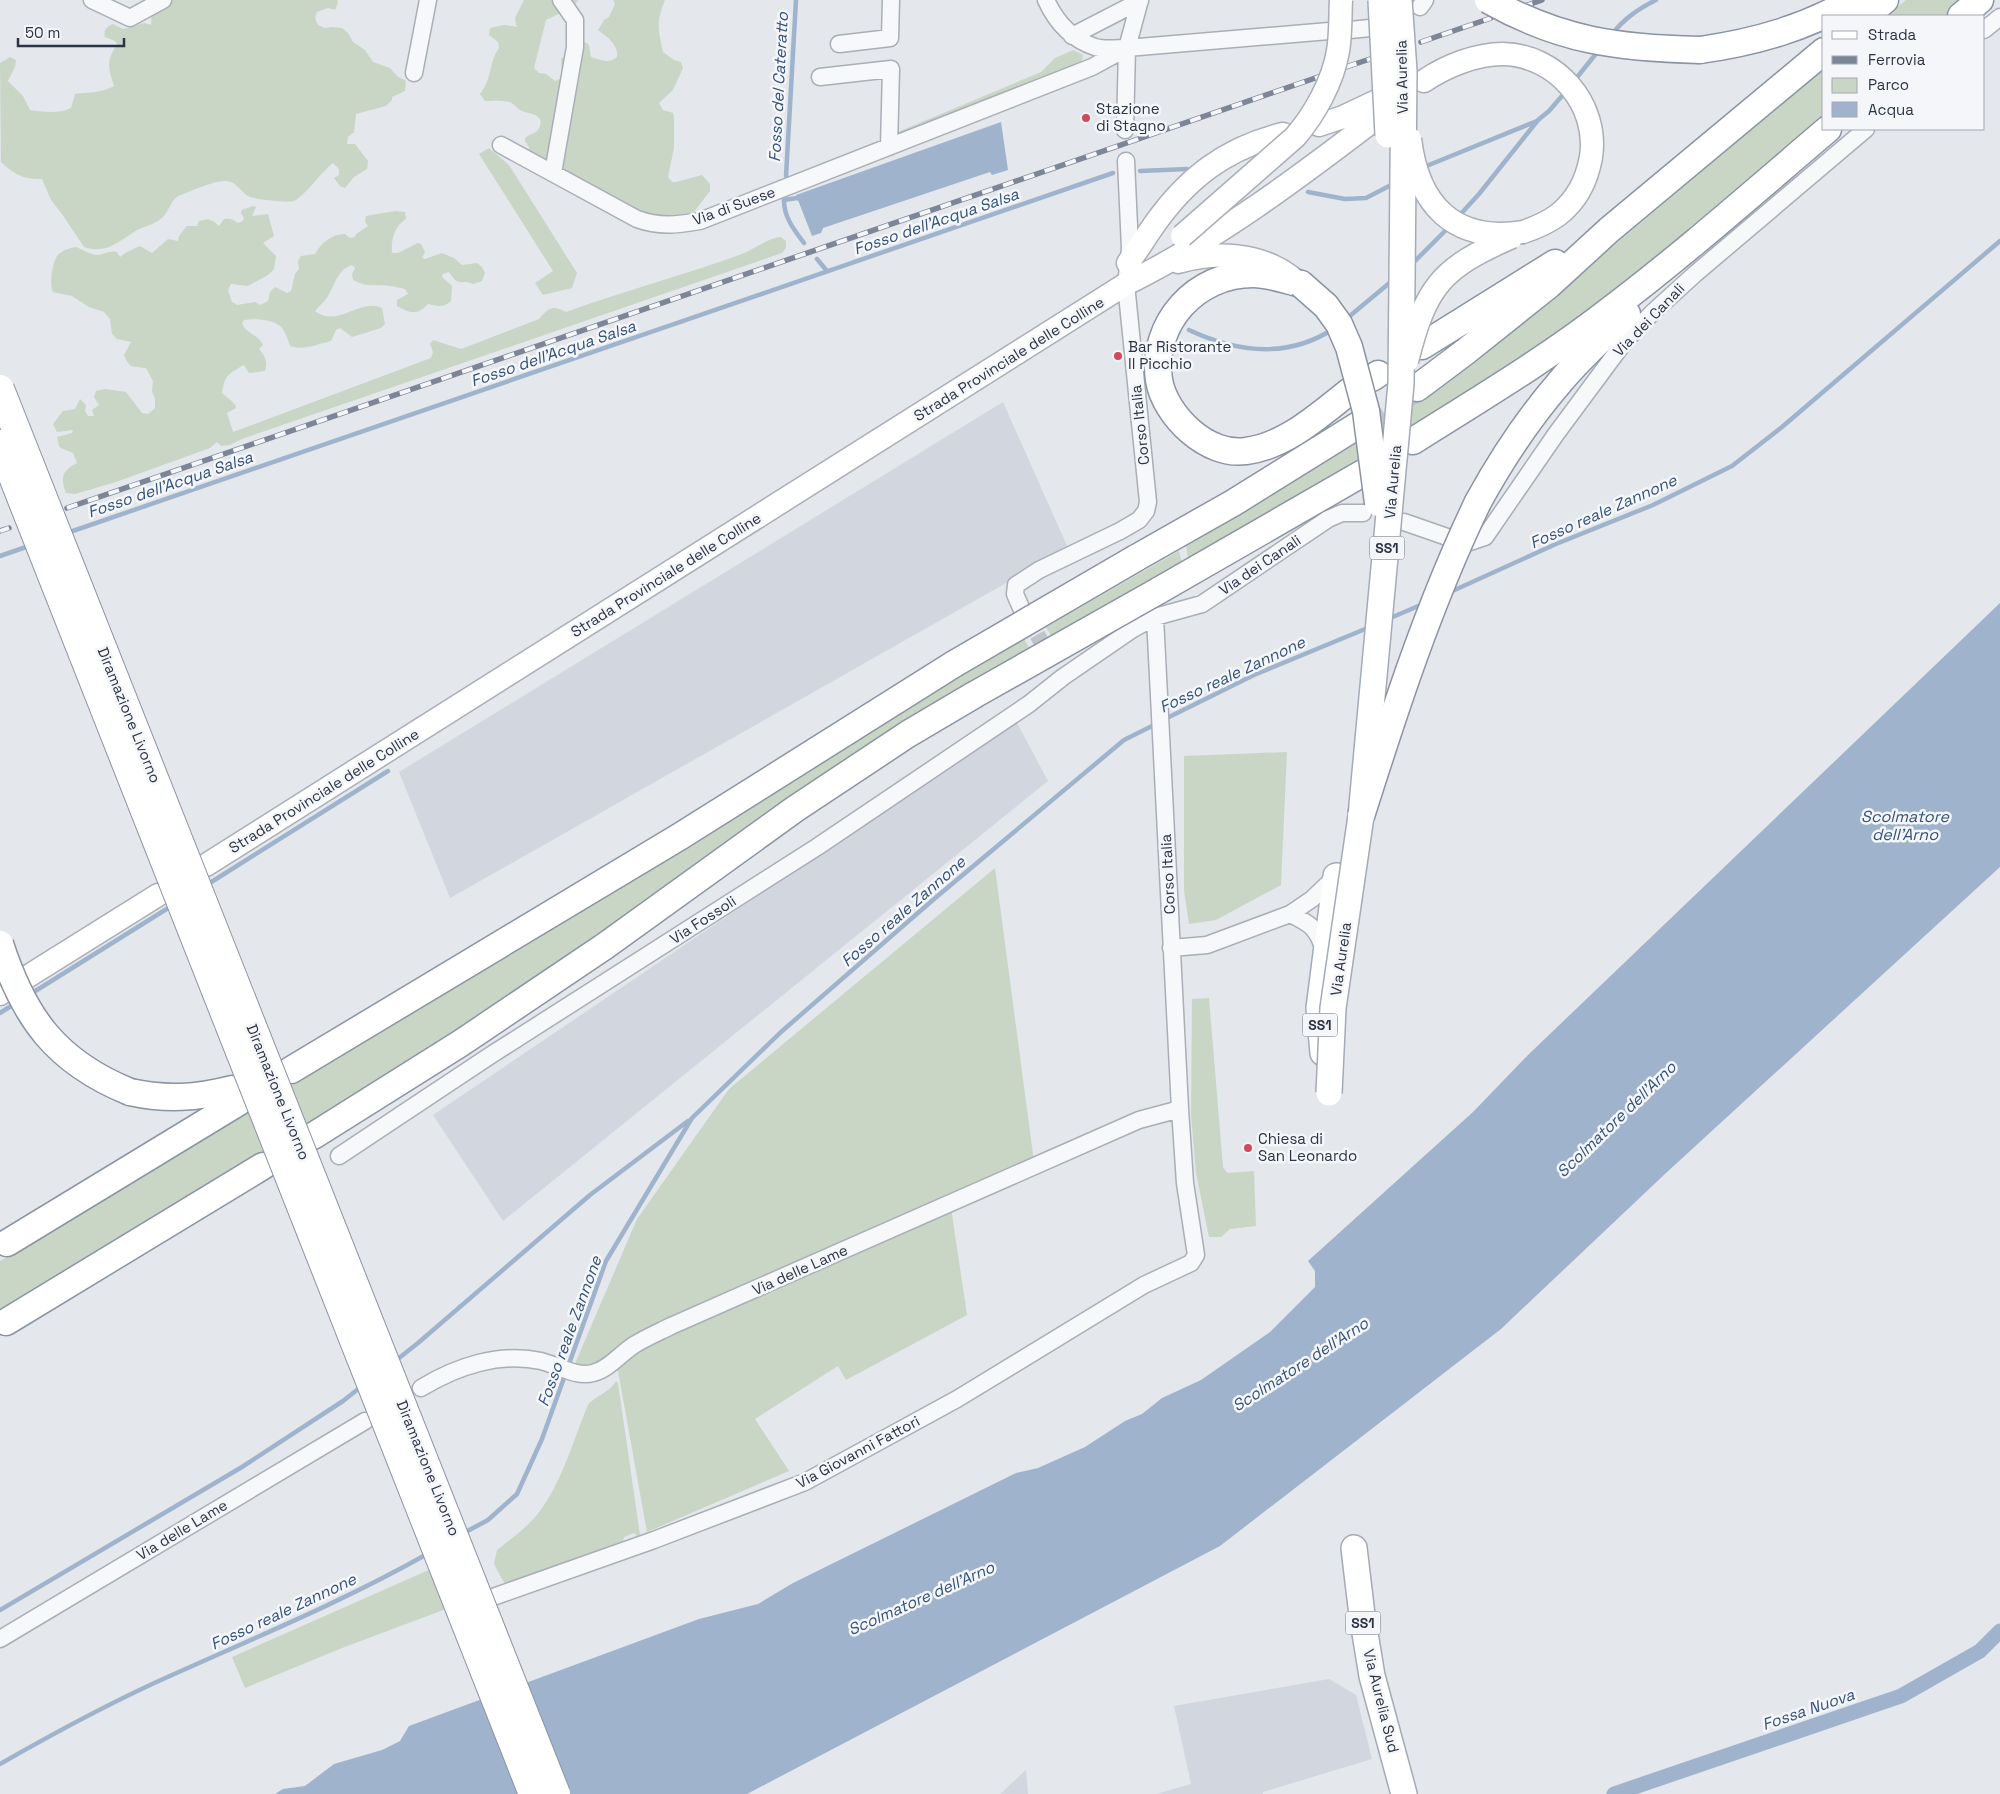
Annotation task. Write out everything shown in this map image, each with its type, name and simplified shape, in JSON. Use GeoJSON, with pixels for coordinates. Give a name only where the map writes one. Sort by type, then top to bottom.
{"type":"FeatureCollection","features":[{"type":"Feature","properties":{"kind":"highway"},"geometry":{"type":"LineString","coordinates":[[1488,0],[1523,19],[1560,33],[1636,48],[1700,50],[1733,45],[1794,29],[1822,17]]}},
{"type":"Feature","properties":{"kind":"highway"},"geometry":{"type":"LineString","coordinates":[[1825,15],[1854,0]]}},
{"type":"Feature","properties":{"kind":"highway"},"geometry":{"type":"LineString","coordinates":[[1867,15],[1885,0]]}},
{"type":"Feature","properties":{"kind":"highway"},"geometry":{"type":"LineString","coordinates":[[1962,15],[1980,0]]}},
{"type":"Feature","properties":{"kind":"highway"},"geometry":{"type":"LineString","coordinates":[[1370,508],[1366,411],[1349,347],[1339,324],[1326,306],[1301,284],[1253,274],[1235,276],[1215,282],[1193,294],[1175,311],[1165,332],[1159,362],[1160,380],[1164,394],[1184,425],[1196,436],[1218,448],[1245,452],[1284,439],[1384,383],[1465,352],[1549,285],[1609,230],[1822,53]]}},
{"type":"Feature","properties":{"kind":"highway"},"geometry":{"type":"LineString","coordinates":[[1413,441],[1498,387],[1598,319],[1697,240],[1827,130]]}},
{"type":"Feature","properties":{"kind":"highway"},"geometry":{"type":"LineString","coordinates":[[1422,346],[1609,230]]}},
{"type":"Feature","properties":{"kind":"highway"},"geometry":{"type":"LineString","coordinates":[[1361,816],[1389,727],[1429,612],[1454,552],[1496,470],[1559,382],[1663,280],[1697,240]]}},
{"type":"Feature","properties":{"kind":"highway","name":"Diramazione Livorno"},"geometry":{"type":"LineString","coordinates":[[0,389],[556,1794]]}},
{"type":"Feature","properties":{"kind":"highway"},"geometry":{"type":"LineString","coordinates":[[291,1070],[679,837],[954,664],[1233,503],[1360,424]]}},
{"type":"Feature","properties":{"kind":"highway","name":"Diramazione Livorno"},"geometry":{"type":"LineString","coordinates":[[0,444],[533,1794]]}},
{"type":"Feature","properties":{"kind":"highway"},"geometry":{"type":"LineString","coordinates":[[314,1136],[461,1043],[605,946],[795,809],[908,734],[1362,473]]}},
{"type":"Feature","properties":{"kind":"highway"},"geometry":{"type":"LineString","coordinates":[[0,944],[26,1006],[45,1033],[69,1058],[83,1068],[112,1085],[150,1097],[236,1096],[7,1243]]}},
{"type":"Feature","properties":{"kind":"highway"},"geometry":{"type":"LineString","coordinates":[[6,1322],[263,1166]]}},
{"type":"Feature","properties":{"kind":"main road"},"geometry":{"type":"LineString","coordinates":[[1127,274],[1146,264],[1182,236],[1295,137],[1305,126],[1314,112],[1335,65],[1340,39],[1340,0]]}},
{"type":"Feature","properties":{"kind":"main road","name":"Via Aurelia"},"geometry":{"type":"LineString","coordinates":[[1381,0],[1388,134],[1388,274],[1384,438],[1370,508],[1360,705],[1351,788],[1336,876],[1319,1008],[1321,1038],[1329,1093],[1333,1008],[1361,816],[1384,383],[1414,76],[1415,2]]}},
{"type":"Feature","properties":{"kind":"main road"},"geometry":{"type":"LineString","coordinates":[[1384,383],[1439,282],[1466,259],[1542,225],[1557,216],[1569,205],[1584,182],[1592,150],[1592,135],[1583,104],[1575,91],[1562,77],[1547,66],[1530,59],[1502,54],[1485,56],[1414,76],[1413,159],[1418,178],[1433,203],[1454,221],[1476,231],[1498,235],[1523,232]]}},
{"type":"Feature","properties":{"kind":"main road"},"geometry":{"type":"LineString","coordinates":[[1163,266],[1259,205],[1378,109],[1319,125]]}},
{"type":"Feature","properties":{"kind":"main road"},"geometry":{"type":"LineString","coordinates":[[1127,274],[1154,225],[1194,179],[1217,160],[1236,150],[1253,142],[1283,134]]}},
{"type":"Feature","properties":{"kind":"main road"},"geometry":{"type":"LineString","coordinates":[[1127,274],[1200,258],[1246,257],[1279,268],[1301,284]]}},
{"type":"Feature","properties":{"kind":"main road","name":"Strada Provinciale delle Colline"},"geometry":{"type":"LineString","coordinates":[[206,865],[1127,274]]}},
{"type":"Feature","properties":{"kind":"main road"},"geometry":{"type":"LineString","coordinates":[[9,989],[158,895]]}},
{"type":"Feature","properties":{"kind":"main road","name":"Via Aurelia Sud"},"geometry":{"type":"LineString","coordinates":[[1354,1548],[1372,1676],[1404,1794]]}},
{"type":"Feature","properties":{"kind":"street"},"geometry":{"type":"LineString","coordinates":[[92,0],[130,18],[163,0]]}},
{"type":"Feature","properties":{"kind":"street"},"geometry":{"type":"LineString","coordinates":[[414,73],[428,0]]}},
{"type":"Feature","properties":{"kind":"street"},"geometry":{"type":"LineString","coordinates":[[552,173],[575,47],[575,20],[561,0]]}},
{"type":"Feature","properties":{"kind":"street"},"geometry":{"type":"LineString","coordinates":[[840,44],[890,38],[891,0]]}},
{"type":"Feature","properties":{"kind":"street"},"geometry":{"type":"LineString","coordinates":[[1046,0],[1054,16],[1072,36],[1097,47],[1127,48],[1328,32]]}},
{"type":"Feature","properties":{"kind":"street"},"geometry":{"type":"LineString","coordinates":[[1072,36],[1140,0]]}},
{"type":"Feature","properties":{"kind":"street"},"geometry":{"type":"LineString","coordinates":[[1125,130],[1127,48],[1140,0]]}},
{"type":"Feature","properties":{"kind":"street"},"geometry":{"type":"LineString","coordinates":[[1985,29],[2000,17]]}},
{"type":"Feature","properties":{"kind":"street"},"geometry":{"type":"LineString","coordinates":[[1350,30],[1370,28]]}},
{"type":"Feature","properties":{"kind":"street","name":"Via di Suese"},"geometry":{"type":"LineString","coordinates":[[501,145],[637,219],[651,224],[666,226],[700,221],[1092,67],[1127,48]]}},
{"type":"Feature","properties":{"kind":"street"},"geometry":{"type":"LineString","coordinates":[[820,77],[891,69],[889,147]]}},
{"type":"Feature","properties":{"kind":"street","name":"Via dei Canali"},"geometry":{"type":"LineString","coordinates":[[1470,542],[1486,537],[1556,434],[1625,341],[1652,313],[1695,274],[1865,130]]}},
{"type":"Feature","properties":{"kind":"street","name":"Corso Italia"},"geometry":{"type":"LineString","coordinates":[[1022,610],[1015,594],[1016,585],[1039,570],[1120,532],[1140,520],[1146,511],[1148,502],[1127,274],[1130,239],[1126,161]]}},
{"type":"Feature","properties":{"kind":"street","name":"Via dei Canali"},"geometry":{"type":"LineString","coordinates":[[1155,617],[1202,604],[1328,519],[1370,508]]}},
{"type":"Feature","properties":{"kind":"street"},"geometry":{"type":"LineString","coordinates":[[1404,522],[1450,538]]}},
{"type":"Feature","properties":{"kind":"street","name":"Corso Italia"},"geometry":{"type":"LineString","coordinates":[[1155,617],[1180,1109],[1185,1183],[1196,1255]]}},
{"type":"Feature","properties":{"kind":"street","name":"Via Fossoli"},"geometry":{"type":"LineString","coordinates":[[338,1156],[817,848],[1029,704],[1059,671],[1155,617]]}},
{"type":"Feature","properties":{"kind":"street"},"geometry":{"type":"LineString","coordinates":[[1171,948],[1207,945],[1290,914],[1312,899],[1336,876]]}},
{"type":"Feature","properties":{"kind":"street"},"geometry":{"type":"LineString","coordinates":[[1290,914],[1313,926],[1320,935],[1326,956]]}},
{"type":"Feature","properties":{"kind":"street","name":"Via delle Lame"},"geometry":{"type":"LineString","coordinates":[[421,1388],[431,1382],[481,1362],[509,1358],[542,1361],[580,1374],[593,1374],[608,1366],[634,1345],[680,1322],[1139,1120],[1180,1109]]}},
{"type":"Feature","properties":{"kind":"street","name":"Via Giovanni Fattori"},"geometry":{"type":"LineString","coordinates":[[493,1597],[654,1540],[805,1482],[957,1399],[1144,1285],[1192,1263],[1196,1255]]}},
{"type":"Feature","properties":{"kind":"street","name":"Via delle Lame"},"geometry":{"type":"LineString","coordinates":[[0,1639],[365,1422]]}},
{"type":"Feature","properties":{"kind":"shaded area"},"geometry":{"type":"Polygon","coordinates":[[[1003,402],[1068,548],[450,898],[399,772],[1003,402]]]}},
{"type":"Feature","properties":{"kind":"shaded area"},"geometry":{"type":"Polygon","coordinates":[[[1016,721],[1048,781],[503,1221],[433,1115],[1016,721]]]}},
{"type":"Feature","properties":{"kind":"shaded area"},"geometry":{"type":"Polygon","coordinates":[[[1329,1679],[1356,1695],[1372,1759],[1263,1792],[1263,1794],[1156,1794],[1191,1784],[1174,1706],[1329,1679]]]}},
{"type":"Feature","properties":{"kind":"shaded area"},"geometry":{"type":"Polygon","coordinates":[[[1026,1770],[1028,1794],[1000,1794],[1026,1770]]]}},
{"type":"Feature","properties":{"kind":"green space"},"geometry":{"type":"Polygon","coordinates":[[[160,0],[337,0],[338,3],[335,10],[328,8],[317,12],[315,18],[318,25],[325,28],[342,28],[348,33],[353,42],[365,50],[373,62],[390,68],[397,76],[406,81],[405,91],[392,97],[392,100],[386,106],[356,114],[354,132],[348,137],[347,144],[355,144],[368,161],[367,169],[354,177],[345,188],[340,186],[334,178],[339,175],[339,169],[333,163],[294,201],[251,197],[229,181],[215,182],[178,196],[159,220],[137,230],[113,245],[100,249],[84,247],[51,200],[42,179],[20,175],[10,170],[1,162],[0,63],[10,57],[16,60],[15,67],[8,81],[23,96],[30,110],[56,112],[66,110],[71,108],[75,94],[100,91],[114,86],[109,65],[111,55],[117,44],[115,41],[105,37],[106,29],[113,24],[123,29],[145,23],[151,25],[152,6],[160,0]]]}},
{"type":"Feature","properties":{"kind":"green space"},"geometry":{"type":"Polygon","coordinates":[[[524,0],[578,0],[573,7],[546,20],[534,68],[539,73],[546,74],[555,81],[562,78],[561,59],[583,42],[589,46],[591,57],[608,61],[617,57],[614,45],[598,30],[604,20],[609,17],[615,4],[613,0],[665,0],[660,14],[659,26],[663,52],[674,60],[681,62],[683,68],[673,90],[659,103],[663,110],[673,113],[674,117],[674,148],[668,177],[672,182],[676,182],[702,175],[710,184],[710,191],[694,212],[669,220],[589,200],[552,163],[529,155],[529,147],[525,138],[539,129],[541,122],[538,117],[522,111],[509,102],[485,101],[480,94],[487,82],[493,60],[499,48],[498,42],[489,35],[490,28],[504,25],[518,27],[515,18],[524,0]]]}},
{"type":"Feature","properties":{"kind":"green space"},"geometry":{"type":"Polygon","coordinates":[[[1906,0],[1968,0],[1949,15],[1887,15],[1906,0]]]}},
{"type":"Feature","properties":{"kind":"green space"},"geometry":{"type":"Polygon","coordinates":[[[1073,50],[1083,55],[1081,63],[897,138],[893,134],[1041,72],[1055,58],[1073,50]]]}},
{"type":"Feature","properties":{"kind":"green space"},"geometry":{"type":"Polygon","coordinates":[[[1822,71],[1822,123],[1610,301],[1471,397],[1189,565],[1186,545],[1362,440],[1455,375],[1586,269],[1822,71]]]}},
{"type":"Feature","properties":{"kind":"green space"},"geometry":{"type":"Polygon","coordinates":[[[489,148],[509,165],[577,273],[572,288],[543,295],[535,283],[553,271],[479,154],[489,148]]]}},
{"type":"Feature","properties":{"kind":"green space"},"geometry":{"type":"Polygon","coordinates":[[[253,206],[256,207],[252,216],[268,214],[274,236],[263,243],[276,256],[274,269],[268,275],[248,286],[231,284],[228,290],[232,302],[237,305],[255,302],[260,305],[268,301],[270,292],[275,287],[287,293],[291,291],[295,274],[299,269],[298,261],[301,256],[315,254],[320,246],[331,237],[345,234],[350,238],[355,237],[356,234],[368,226],[365,222],[366,216],[395,211],[405,212],[406,219],[394,234],[392,253],[398,253],[418,243],[421,244],[425,252],[422,258],[425,259],[442,253],[454,258],[462,265],[477,263],[485,273],[482,281],[473,284],[458,282],[449,272],[443,274],[442,277],[452,286],[451,301],[443,306],[428,304],[417,312],[410,312],[397,306],[397,300],[408,294],[405,289],[391,286],[367,285],[358,282],[353,280],[352,274],[355,268],[352,265],[347,267],[339,275],[326,299],[315,311],[323,316],[332,317],[365,306],[374,306],[382,308],[385,324],[381,328],[352,337],[340,328],[336,330],[331,341],[300,348],[290,346],[283,330],[275,323],[259,319],[244,320],[242,323],[244,327],[258,338],[263,345],[259,349],[264,356],[266,365],[265,371],[249,373],[244,365],[231,373],[224,382],[222,393],[235,404],[236,408],[227,413],[233,432],[431,358],[433,352],[430,344],[433,340],[461,349],[539,319],[551,308],[558,308],[566,312],[742,254],[776,238],[781,237],[786,241],[786,248],[782,253],[242,439],[230,445],[221,446],[217,442],[210,448],[116,482],[75,494],[66,493],[63,483],[65,472],[77,463],[73,453],[59,446],[57,437],[72,433],[73,430],[57,432],[53,424],[63,411],[75,409],[80,399],[86,405],[85,411],[88,416],[94,416],[92,410],[99,405],[94,397],[96,391],[105,389],[126,392],[142,413],[148,414],[155,408],[155,399],[152,391],[153,381],[146,368],[130,365],[126,360],[124,355],[131,342],[117,339],[112,334],[110,319],[104,312],[89,307],[72,296],[53,292],[51,285],[52,274],[57,256],[65,250],[76,247],[96,255],[117,252],[120,257],[140,246],[152,253],[168,239],[178,241],[179,236],[187,226],[197,226],[199,221],[205,220],[210,220],[219,226],[224,219],[231,219],[238,223],[243,221],[244,218],[241,213],[242,210],[253,206]]]}},
{"type":"Feature","properties":{"kind":"green space"},"geometry":{"type":"Polygon","coordinates":[[[1179,551],[1183,568],[1055,643],[1046,627],[1179,551]]]}},
{"type":"Feature","properties":{"kind":"green space"},"geometry":{"type":"Polygon","coordinates":[[[1024,639],[1033,654],[422,1061],[0,1312],[0,1261],[431,1001],[947,683],[1024,639]]]}},
{"type":"Feature","properties":{"kind":"green space"},"geometry":{"type":"Polygon","coordinates":[[[1287,752],[1281,885],[1216,920],[1189,924],[1184,891],[1184,756],[1287,752]]]}},
{"type":"Feature","properties":{"kind":"green space"},"geometry":{"type":"Polygon","coordinates":[[[995,868],[1034,1162],[950,1201],[967,1315],[846,1380],[838,1366],[755,1419],[789,1471],[647,1532],[618,1371],[574,1366],[637,1219],[729,1089],[995,868]]]}},
{"type":"Feature","properties":{"kind":"green space"},"geometry":{"type":"Polygon","coordinates":[[[1209,998],[1223,1167],[1227,1173],[1254,1171],[1256,1226],[1230,1229],[1221,1237],[1209,1237],[1196,1173],[1191,1115],[1192,999],[1209,998]]]}},
{"type":"Feature","properties":{"kind":"green space"},"geometry":{"type":"Polygon","coordinates":[[[616,1381],[618,1383],[640,1535],[637,1536],[634,1533],[624,1537],[623,1541],[506,1586],[494,1564],[497,1550],[526,1527],[540,1511],[561,1473],[588,1405],[613,1386],[616,1381]]]}},
{"type":"Feature","properties":{"kind":"green space"},"geometry":{"type":"Polygon","coordinates":[[[431,1569],[446,1609],[342,1648],[245,1688],[232,1657],[431,1569]]]}},
{"type":"Feature","properties":{"kind":"water"},"geometry":{"type":"Polygon","coordinates":[[[1001,122],[1008,170],[992,175],[990,172],[823,228],[821,233],[812,236],[796,195],[1001,122]]]}},
{"type":"Feature","properties":{"kind":"water","name":"Scolmatore dell'Arno"},"geometry":{"type":"Polygon","coordinates":[[[2000,603],[2000,867],[1666,1173],[1501,1329],[1220,1546],[747,1794],[275,1794],[283,1789],[305,1786],[334,1764],[382,1750],[400,1741],[409,1726],[699,1619],[758,1604],[793,1583],[1016,1473],[1038,1468],[1085,1447],[1125,1421],[1142,1414],[1162,1398],[1201,1380],[1270,1332],[1315,1287],[1315,1271],[1308,1261],[1473,1112],[1528,1055],[2000,603]]]}},
{"type":"Feature","properties":{"kind":"waterway","name":"Fosso del Cateratto"},"geometry":{"type":"LineString","coordinates":[[786,176],[796,0]]}},
{"type":"Feature","properties":{"kind":"waterway"},"geometry":{"type":"LineString","coordinates":[[1612,34],[1632,14],[1656,0]]}},
{"type":"Feature","properties":{"kind":"waterway"},"geometry":{"type":"LineString","coordinates":[[1578,76],[1595,55]]}},
{"type":"Feature","properties":{"kind":"waterway"},"geometry":{"type":"LineString","coordinates":[[1458,217],[1479,194],[1538,120],[1561,97]]}},
{"type":"Feature","properties":{"kind":"waterway","name":"Fosso dell'Acqua Salsa"},"geometry":{"type":"LineString","coordinates":[[1424,167],[1537,121]]}},
{"type":"Feature","properties":{"kind":"waterway","name":"Fosso dell'Acqua Salsa"},"geometry":{"type":"LineString","coordinates":[[1140,171],[1187,169]]}},
{"type":"Feature","properties":{"kind":"waterway","name":"Fosso dell'Acqua Salsa"},"geometry":{"type":"LineString","coordinates":[[67,533],[1113,173]]}},
{"type":"Feature","properties":{"kind":"waterway","name":"Fosso dell'Acqua Salsa"},"geometry":{"type":"LineString","coordinates":[[1308,192],[1345,199],[1366,198],[1395,183]]}},
{"type":"Feature","properties":{"kind":"waterway","name":"Fosso del Cateratto"},"geometry":{"type":"LineString","coordinates":[[784,198],[787,217],[804,243]]}},
{"type":"Feature","properties":{"kind":"waterway"},"geometry":{"type":"LineString","coordinates":[[784,200],[797,198],[802,200]]}},
{"type":"Feature","properties":{"kind":"waterway"},"geometry":{"type":"LineString","coordinates":[[1412,264],[1449,227]]}},
{"type":"Feature","properties":{"kind":"waterway","name":"Fosso reale Zannone"},"geometry":{"type":"LineString","coordinates":[[1448,593],[1556,544],[1653,505],[1732,466],[1782,427],[2000,241]]}},
{"type":"Feature","properties":{"kind":"waterway","name":"Fosso del Cateratto"},"geometry":{"type":"LineString","coordinates":[[817,259],[827,271]]}},
{"type":"Feature","properties":{"kind":"waterway"},"geometry":{"type":"LineString","coordinates":[[1345,320],[1393,280]]}},
{"type":"Feature","properties":{"kind":"waterway"},"geometry":{"type":"LineString","coordinates":[[1189,330],[1225,343],[1261,349],[1298,345],[1316,339],[1333,329]]}},
{"type":"Feature","properties":{"kind":"waterway","name":"Fosso dell'Acqua Salsa"},"geometry":{"type":"LineString","coordinates":[[0,556],[29,546]]}},
{"type":"Feature","properties":{"kind":"waterway","name":"Fosso reale Zannone"},"geometry":{"type":"LineString","coordinates":[[1388,619],[1423,604]]}},
{"type":"Feature","properties":{"kind":"waterway","name":"Fosso reale Zannone"},"geometry":{"type":"LineString","coordinates":[[1165,719],[1254,675],[1370,627]]}},
{"type":"Feature","properties":{"kind":"waterway","name":"Fosso reale Zannone"},"geometry":{"type":"LineString","coordinates":[[462,1534],[488,1520],[517,1494],[542,1439],[606,1261],[692,1118],[781,1032],[934,899],[1124,740],[1156,724]]}},
{"type":"Feature","properties":{"kind":"waterway"},"geometry":{"type":"LineString","coordinates":[[205,886],[388,771]]}},
{"type":"Feature","properties":{"kind":"waterway"},"geometry":{"type":"LineString","coordinates":[[29,995],[173,905]]}},
{"type":"Feature","properties":{"kind":"waterway"},"geometry":{"type":"LineString","coordinates":[[0,1013],[16,1003]]}},
{"type":"Feature","properties":{"kind":"waterway"},"geometry":{"type":"LineString","coordinates":[[394,1362],[590,1195],[688,1121]]}},
{"type":"Feature","properties":{"kind":"waterway"},"geometry":{"type":"LineString","coordinates":[[0,1610],[242,1467],[343,1401],[362,1386]]}},
{"type":"Feature","properties":{"kind":"waterway","name":"Fosso reale Zannone"},"geometry":{"type":"LineString","coordinates":[[0,1764],[128,1695],[334,1602],[429,1553]]}},
{"type":"Feature","properties":{"kind":"waterway","name":"Fossa Nuova"},"geometry":{"type":"LineString","coordinates":[[1614,1794],[1901,1696],[1980,1651],[2000,1631]]}},
{"type":"Feature","properties":{"kind":"tunnel"},"geometry":{"type":"LineString","coordinates":[[1360,424],[1416,389]]}},
{"type":"Feature","properties":{"kind":"tunnel"},"geometry":{"type":"LineString","coordinates":[[1025,614],[1055,665]]}},
{"type":"Feature","properties":{"kind":"railway"},"geometry":{"type":"LineString","coordinates":[[1522,7],[1542,0]]}},
{"type":"Feature","properties":{"kind":"railway"},"geometry":{"type":"LineString","coordinates":[[1421,42],[1491,18]]}},
{"type":"Feature","properties":{"kind":"railway"},"geometry":{"type":"LineString","coordinates":[[1346,67],[1376,57]]}},
{"type":"Feature","properties":{"kind":"railway"},"geometry":{"type":"LineString","coordinates":[[67,508],[1321,76]]}},
{"type":"Feature","properties":{"kind":"railway"},"geometry":{"type":"LineString","coordinates":[[0,531],[9,528]]}},
{"type":"Feature","properties":{"kind":"place","name":"Stazione di Stagno"},"geometry":{"type":"Point","coordinates":[1086,118]}},
{"type":"Feature","properties":{"kind":"place","name":"Bar Ristorante Il Picchio"},"geometry":{"type":"Point","coordinates":[1118,356]}},
{"type":"Feature","properties":{"kind":"place","name":"Chiesa di San Leonardo"},"geometry":{"type":"Point","coordinates":[1248,1148]}}]}
